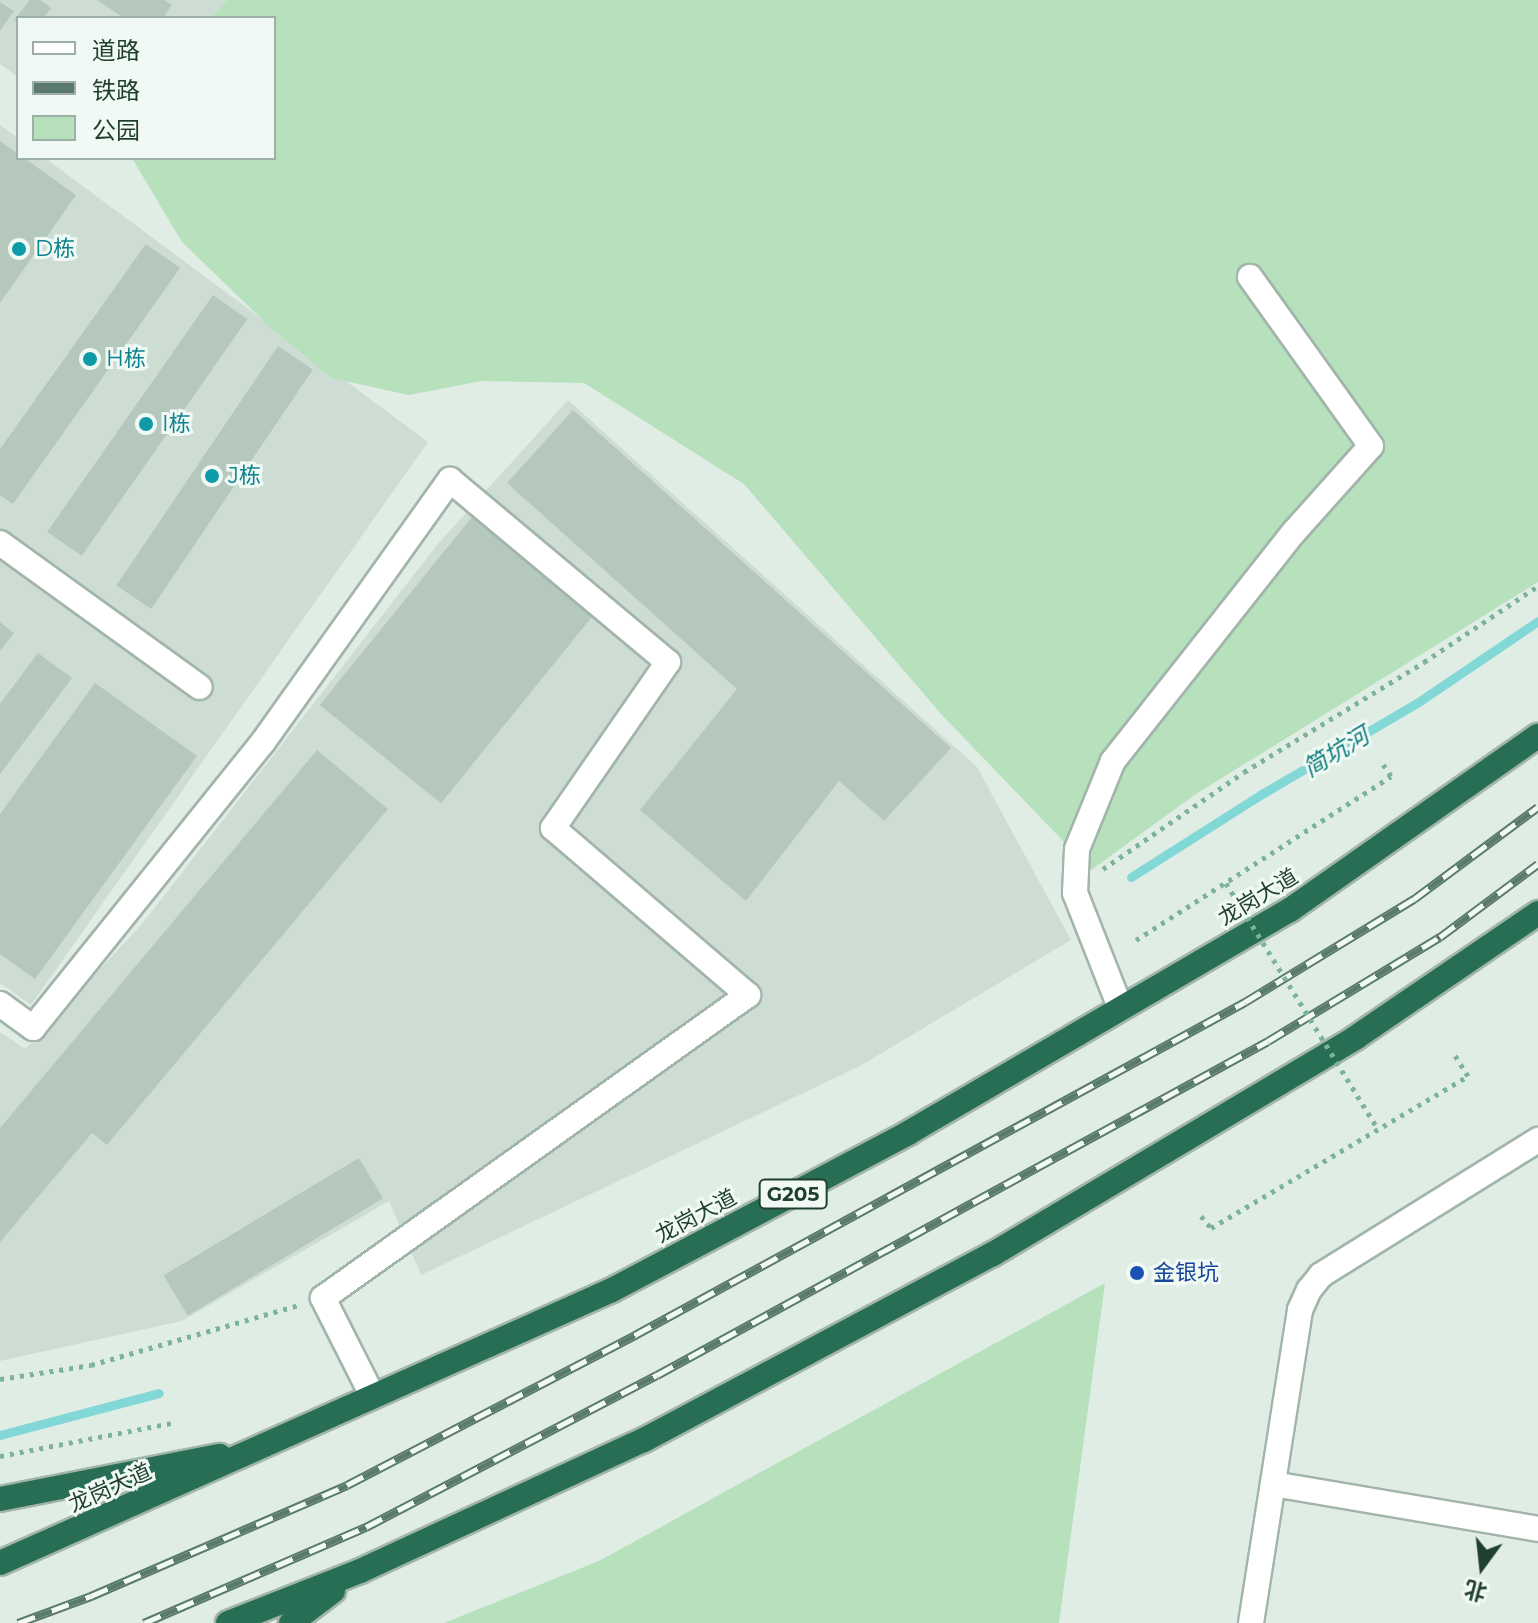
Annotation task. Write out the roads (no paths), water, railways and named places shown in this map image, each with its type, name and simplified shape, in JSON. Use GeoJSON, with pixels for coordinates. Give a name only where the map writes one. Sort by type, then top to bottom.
{"type":"FeatureCollection","features":[{"type":"Feature","properties":{"kind":"highway","name":"龙岗大道"},"geometry":{"type":"LineString","coordinates":[[0,1563],[266,1447],[372,1395],[612,1290],[908,1133],[1290,910],[1538,736]]}},
{"type":"Feature","properties":{"kind":"highway"},"geometry":{"type":"LineString","coordinates":[[228,1623],[360,1571],[644,1440],[993,1254],[1355,1038],[1538,913]]}},
{"type":"Feature","properties":{"kind":"highway"},"geometry":{"type":"LineString","coordinates":[[0,1499],[266,1447]]}},
{"type":"Feature","properties":{"kind":"highway"},"geometry":{"type":"LineString","coordinates":[[291,1623],[360,1571]]}},
{"type":"Feature","properties":{"kind":"street"},"geometry":{"type":"LineString","coordinates":[[1120,1007],[1075,893],[1077,849],[1113,761],[1294,532],[1371,446],[1250,277]]}},
{"type":"Feature","properties":{"kind":"street"},"geometry":{"type":"LineString","coordinates":[[0,1004],[33,1028],[263,742],[450,480],[668,662],[553,828],[748,995],[323,1298],[372,1395]]}},
{"type":"Feature","properties":{"kind":"street"},"geometry":{"type":"LineString","coordinates":[[0,543],[200,687]]}},
{"type":"Feature","properties":{"kind":"street"},"geometry":{"type":"LineString","coordinates":[[1251,1623],[1300,1310],[1309,1290],[1321,1275],[1538,1140]]}},
{"type":"Feature","properties":{"kind":"street"},"geometry":{"type":"LineString","coordinates":[[1273,1484],[1538,1529]]}},
{"type":"Feature","properties":{"kind":"waterway","name":"简坑河"},"geometry":{"type":"LineString","coordinates":[[1131,877],[1260,795],[1417,703],[1538,621]]}},
{"type":"Feature","properties":{"kind":"waterway"},"geometry":{"type":"LineString","coordinates":[[0,1435],[159,1393]]}},
{"type":"Feature","properties":{"kind":"railway"},"geometry":{"type":"LineString","coordinates":[[18,1623],[91,1596],[347,1485],[635,1335],[1245,1002],[1414,899],[1538,807]]}},
{"type":"Feature","properties":{"kind":"railway"},"geometry":{"type":"LineString","coordinates":[[144,1623],[366,1527],[657,1375],[1268,1041],[1440,937],[1538,864]]}},
{"type":"Feature","properties":{"kind":"place","name":"D栋"},"geometry":{"type":"Point","coordinates":[19,249]}},
{"type":"Feature","properties":{"kind":"place","name":"H栋"},"geometry":{"type":"Point","coordinates":[90,359]}},
{"type":"Feature","properties":{"kind":"place","name":"I栋"},"geometry":{"type":"Point","coordinates":[146,424]}},
{"type":"Feature","properties":{"kind":"place","name":"J栋"},"geometry":{"type":"Point","coordinates":[212,476]}},
{"type":"Feature","properties":{"kind":"place","name":"金银坑"},"geometry":{"type":"Point","coordinates":[1137,1273]}}]}
